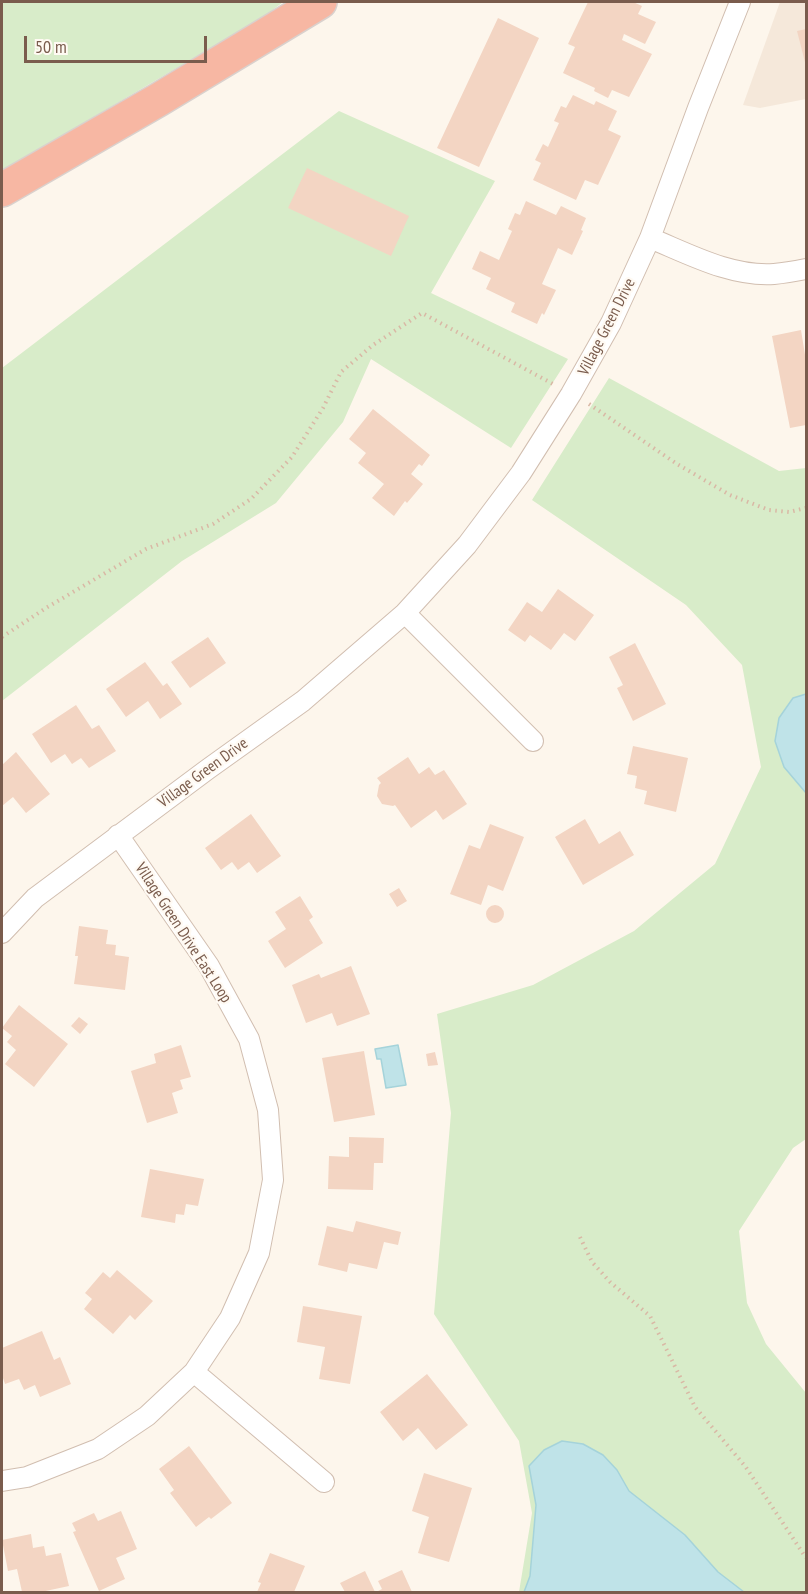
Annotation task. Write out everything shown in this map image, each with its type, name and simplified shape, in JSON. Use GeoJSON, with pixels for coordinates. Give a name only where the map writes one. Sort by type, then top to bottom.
{"type":"FeatureCollection","features":[{"type":"Feature","properties":{"kind":"highway"},"geometry":{"type":"LineString","coordinates":[[2,190],[158,100],[320,2]]}},
{"type":"Feature","properties":{"kind":"street","name":"Village Green Drive"},"geometry":{"type":"LineString","coordinates":[[2,933],[35,898],[303,701],[405,613],[467,545],[521,474],[571,394],[611,323],[650,238],[740,2]]}},
{"type":"Feature","properties":{"kind":"street"},"geometry":{"type":"LineString","coordinates":[[650,238],[712,264],[747,272],[773,274],[807,269]]}},
{"type":"Feature","properties":{"kind":"street"},"geometry":{"type":"LineString","coordinates":[[405,613],[533,741]]}},
{"type":"Feature","properties":{"kind":"street","name":"Village Green Drive East Loop"},"geometry":{"type":"LineString","coordinates":[[2,1481],[27,1477],[98,1449],[147,1416],[194,1372],[230,1318],[259,1253],[273,1179],[268,1110],[249,1039],[208,966],[118,835]]}},
{"type":"Feature","properties":{"kind":"street"},"geometry":{"type":"LineString","coordinates":[[194,1372],[324,1482]]}},
{"type":"Feature","properties":{"kind":"path"},"geometry":{"type":"LineString","coordinates":[[2,638],[46,608],[146,549],[213,524],[251,499],[292,457],[323,408],[341,372],[373,345],[422,313],[592,405],[677,464],[730,495],[769,510],[789,512],[807,508]]}},
{"type":"Feature","properties":{"kind":"path"},"geometry":{"type":"LineString","coordinates":[[580,1237],[592,1262],[610,1282],[650,1316],[694,1407],[745,1466],[807,1558]]}},
{"type":"Feature","properties":{"kind":"shaded area"},"geometry":{"type":"Polygon","coordinates":[[[780,2],[806,2],[806,99],[760,108],[743,105],[780,2]]]}},
{"type":"Feature","properties":{"kind":"green space"},"geometry":{"type":"Polygon","coordinates":[[[2,2],[283,2],[265,16],[2,171],[2,2]]]}},
{"type":"Feature","properties":{"kind":"green space"},"geometry":{"type":"Polygon","coordinates":[[[339,111],[495,181],[431,293],[568,359],[511,448],[371,359],[343,422],[276,503],[182,561],[2,701],[2,368],[339,111]]]}},
{"type":"Feature","properties":{"kind":"green space"},"geometry":{"type":"Polygon","coordinates":[[[609,378],[779,471],[806,468],[806,1139],[793,1148],[739,1231],[747,1303],[766,1344],[806,1393],[806,1592],[519,1592],[532,1513],[519,1441],[434,1314],[451,1113],[437,1014],[533,985],[634,931],[715,864],[761,767],[742,665],[686,605],[532,500],[609,378]]]}},
{"type":"Feature","properties":{"kind":"water"},"geometry":{"type":"Polygon","coordinates":[[[806,694],[806,793],[784,767],[775,741],[779,718],[793,698],[806,694]]]}},
{"type":"Feature","properties":{"kind":"water"},"geometry":{"type":"Polygon","coordinates":[[[398,1045],[406,1085],[386,1088],[381,1059],[377,1059],[375,1049],[398,1045]]]}},
{"type":"Feature","properties":{"kind":"water"},"geometry":{"type":"Polygon","coordinates":[[[562,1441],[583,1444],[603,1455],[617,1470],[629,1491],[685,1535],[718,1572],[744,1592],[524,1592],[530,1576],[536,1505],[529,1466],[544,1450],[562,1441]]]}},
{"type":"Feature","properties":{"kind":"building"},"geometry":{"type":"Polygon","coordinates":[[[588,2],[633,2],[642,6],[638,14],[656,22],[645,44],[624,34],[622,40],[652,54],[629,97],[612,90],[608,98],[594,91],[595,88],[563,73],[575,47],[568,44],[588,2]]]}},
{"type":"Feature","properties":{"kind":"building"},"geometry":{"type":"Polygon","coordinates":[[[498,18],[539,38],[479,167],[437,148],[498,18]]]}},
{"type":"Feature","properties":{"kind":"building"},"geometry":{"type":"Polygon","coordinates":[[[806,29],[806,66],[797,31],[806,29]]]}},
{"type":"Feature","properties":{"kind":"building"},"geometry":{"type":"Polygon","coordinates":[[[573,95],[594,105],[596,101],[617,111],[608,130],[621,136],[598,185],[585,180],[576,200],[533,180],[541,163],[535,160],[543,144],[548,147],[559,123],[554,121],[561,106],[566,108],[573,95]]]}},
{"type":"Feature","properties":{"kind":"building"},"geometry":{"type":"Polygon","coordinates":[[[307,168],[409,216],[391,256],[288,208],[307,168]]]}},
{"type":"Feature","properties":{"kind":"building"},"geometry":{"type":"Polygon","coordinates":[[[526,201],[556,215],[561,206],[586,218],[572,255],[558,248],[542,284],[556,290],[537,324],[511,312],[515,303],[486,289],[491,278],[472,269],[480,251],[499,260],[512,231],[508,229],[515,213],[520,215],[526,201]]]}},
{"type":"Feature","properties":{"kind":"building"},"geometry":{"type":"Polygon","coordinates":[[[801,330],[806,361],[806,425],[790,428],[772,336],[801,330]]]}},
{"type":"Feature","properties":{"kind":"building"},"geometry":{"type":"Polygon","coordinates":[[[373,409],[430,455],[422,466],[419,464],[411,474],[423,484],[407,503],[405,501],[394,516],[372,498],[384,484],[358,463],[366,453],[349,439],[373,409]]]}},
{"type":"Feature","properties":{"kind":"building"},"geometry":{"type":"Polygon","coordinates":[[[558,589],[594,615],[575,641],[564,633],[551,650],[530,635],[525,642],[508,630],[527,602],[542,612],[558,589]]]}},
{"type":"Feature","properties":{"kind":"building"},"geometry":{"type":"Polygon","coordinates":[[[208,637],[226,663],[190,688],[171,662],[208,637]]]}},
{"type":"Feature","properties":{"kind":"building"},"geometry":{"type":"Polygon","coordinates":[[[635,643],[666,704],[633,721],[617,688],[623,685],[609,657],[635,643]]]}},
{"type":"Feature","properties":{"kind":"building"},"geometry":{"type":"Polygon","coordinates":[[[145,662],[163,686],[167,683],[182,704],[160,719],[148,701],[126,717],[106,689],[145,662]]]}},
{"type":"Feature","properties":{"kind":"building"},"geometry":{"type":"Polygon","coordinates":[[[76,705],[92,729],[99,725],[116,751],[89,768],[81,758],[72,764],[65,754],[51,763],[32,734],[76,705]]]}},
{"type":"Feature","properties":{"kind":"building"},"geometry":{"type":"Polygon","coordinates":[[[633,746],[688,758],[676,812],[644,804],[647,791],[635,788],[637,776],[627,774],[633,746]]]}},
{"type":"Feature","properties":{"kind":"building"},"geometry":{"type":"Polygon","coordinates":[[[16,752],[50,794],[26,813],[13,797],[2,806],[2,765],[16,752]]]}},
{"type":"Feature","properties":{"kind":"building"},"geometry":{"type":"Polygon","coordinates":[[[408,757],[419,774],[429,767],[435,775],[444,770],[467,804],[443,820],[436,810],[411,828],[395,805],[382,804],[377,796],[381,783],[377,778],[408,757]]]}},
{"type":"Feature","properties":{"kind":"building"},"geometry":{"type":"Polygon","coordinates":[[[251,814],[281,856],[257,873],[249,862],[238,870],[232,862],[221,870],[205,848],[251,814]]]}},
{"type":"Feature","properties":{"kind":"building"},"geometry":{"type":"Polygon","coordinates":[[[585,819],[599,844],[620,831],[634,855],[583,885],[555,837],[585,819]]]}},
{"type":"Feature","properties":{"kind":"building"},"geometry":{"type":"Polygon","coordinates":[[[490,824],[524,837],[503,891],[488,885],[481,905],[450,894],[469,845],[480,849],[490,824]]]}},
{"type":"Feature","properties":{"kind":"building"},"geometry":{"type":"Polygon","coordinates":[[[399,888],[407,901],[397,907],[389,894],[399,888]]]}},
{"type":"Feature","properties":{"kind":"building"},"geometry":{"type":"Polygon","coordinates":[[[300,896],[313,917],[309,920],[323,943],[285,968],[268,941],[286,929],[275,912],[300,896]]]}},
{"type":"Feature","properties":{"kind":"building"},"geometry":{"type":"Polygon","coordinates":[[[495,905],[501,908],[504,914],[501,920],[495,923],[489,920],[486,914],[489,908],[495,905]]]}},
{"type":"Feature","properties":{"kind":"building"},"geometry":{"type":"Polygon","coordinates":[[[79,926],[108,930],[106,944],[116,945],[115,955],[129,957],[125,990],[74,984],[79,926]]]}},
{"type":"Feature","properties":{"kind":"building"},"geometry":{"type":"Polygon","coordinates":[[[351,966],[370,1014],[337,1026],[332,1013],[306,1023],[292,985],[319,974],[321,978],[351,966]]]}},
{"type":"Feature","properties":{"kind":"building"},"geometry":{"type":"Polygon","coordinates":[[[19,1005],[68,1044],[34,1087],[5,1064],[16,1050],[7,1042],[12,1036],[2,1028],[19,1005]]]}},
{"type":"Feature","properties":{"kind":"building"},"geometry":{"type":"Polygon","coordinates":[[[79,1017],[88,1024],[80,1034],[71,1026],[79,1017]]]}},
{"type":"Feature","properties":{"kind":"building"},"geometry":{"type":"Polygon","coordinates":[[[181,1045],[191,1077],[180,1080],[183,1089],[172,1093],[178,1113],[147,1123],[131,1071],[156,1063],[154,1054],[181,1045]]]}},
{"type":"Feature","properties":{"kind":"building"},"geometry":{"type":"Polygon","coordinates":[[[364,1051],[375,1115],[334,1122],[322,1058],[364,1051]]]}},
{"type":"Feature","properties":{"kind":"building"},"geometry":{"type":"Polygon","coordinates":[[[435,1052],[438,1065],[428,1066],[426,1054],[435,1052]]]}},
{"type":"Feature","properties":{"kind":"building"},"geometry":{"type":"Polygon","coordinates":[[[349,1137],[384,1138],[383,1163],[374,1163],[373,1190],[328,1189],[329,1156],[349,1157],[349,1137]]]}},
{"type":"Feature","properties":{"kind":"building"},"geometry":{"type":"Polygon","coordinates":[[[150,1169],[204,1179],[198,1206],[186,1204],[184,1215],[176,1214],[175,1223],[141,1217],[150,1169]]]}},
{"type":"Feature","properties":{"kind":"building"},"geometry":{"type":"Polygon","coordinates":[[[356,1221],[401,1232],[398,1245],[384,1242],[377,1269],[349,1263],[347,1272],[318,1265],[327,1226],[353,1232],[356,1221]]]}},
{"type":"Feature","properties":{"kind":"building"},"geometry":{"type":"Polygon","coordinates":[[[117,1270],[153,1301],[135,1320],[130,1315],[113,1334],[84,1309],[92,1299],[85,1293],[103,1272],[110,1278],[117,1270]]]}},
{"type":"Feature","properties":{"kind":"building"},"geometry":{"type":"Polygon","coordinates":[[[303,1306],[362,1316],[350,1384],[319,1379],[325,1347],[297,1342],[303,1306]]]}},
{"type":"Feature","properties":{"kind":"building"},"geometry":{"type":"Polygon","coordinates":[[[42,1331],[54,1360],[60,1357],[71,1384],[40,1397],[35,1385],[24,1390],[19,1379],[5,1384],[2,1375],[2,1348],[42,1331]]]}},
{"type":"Feature","properties":{"kind":"building"},"geometry":{"type":"Polygon","coordinates":[[[427,1374],[468,1425],[436,1450],[418,1428],[403,1441],[380,1412],[427,1374]]]}},
{"type":"Feature","properties":{"kind":"building"},"geometry":{"type":"Polygon","coordinates":[[[189,1446],[232,1503],[196,1527],[170,1493],[174,1490],[159,1469],[189,1446]]]}},
{"type":"Feature","properties":{"kind":"building"},"geometry":{"type":"Polygon","coordinates":[[[424,1473],[472,1488],[449,1562],[418,1553],[429,1517],[412,1511],[424,1473]]]}},
{"type":"Feature","properties":{"kind":"building"},"geometry":{"type":"Polygon","coordinates":[[[121,1511],[137,1549],[116,1558],[125,1579],[99,1591],[73,1532],[76,1531],[72,1523],[94,1513],[98,1521],[121,1511]]]}},
{"type":"Feature","properties":{"kind":"building"},"geometry":{"type":"Polygon","coordinates":[[[31,1534],[33,1548],[44,1546],[46,1556],[61,1553],[69,1586],[41,1592],[22,1592],[17,1569],[8,1571],[2,1540],[31,1534]]]}},
{"type":"Feature","properties":{"kind":"building"},"geometry":{"type":"Polygon","coordinates":[[[270,1553],[305,1566],[294,1592],[257,1592],[261,1583],[258,1582],[270,1553]]]}},
{"type":"Feature","properties":{"kind":"building"},"geometry":{"type":"Polygon","coordinates":[[[402,1570],[412,1592],[376,1592],[382,1589],[378,1581],[402,1570]]]}},
{"type":"Feature","properties":{"kind":"building"},"geometry":{"type":"Polygon","coordinates":[[[365,1571],[375,1592],[345,1592],[340,1583],[365,1571]]]}}]}
